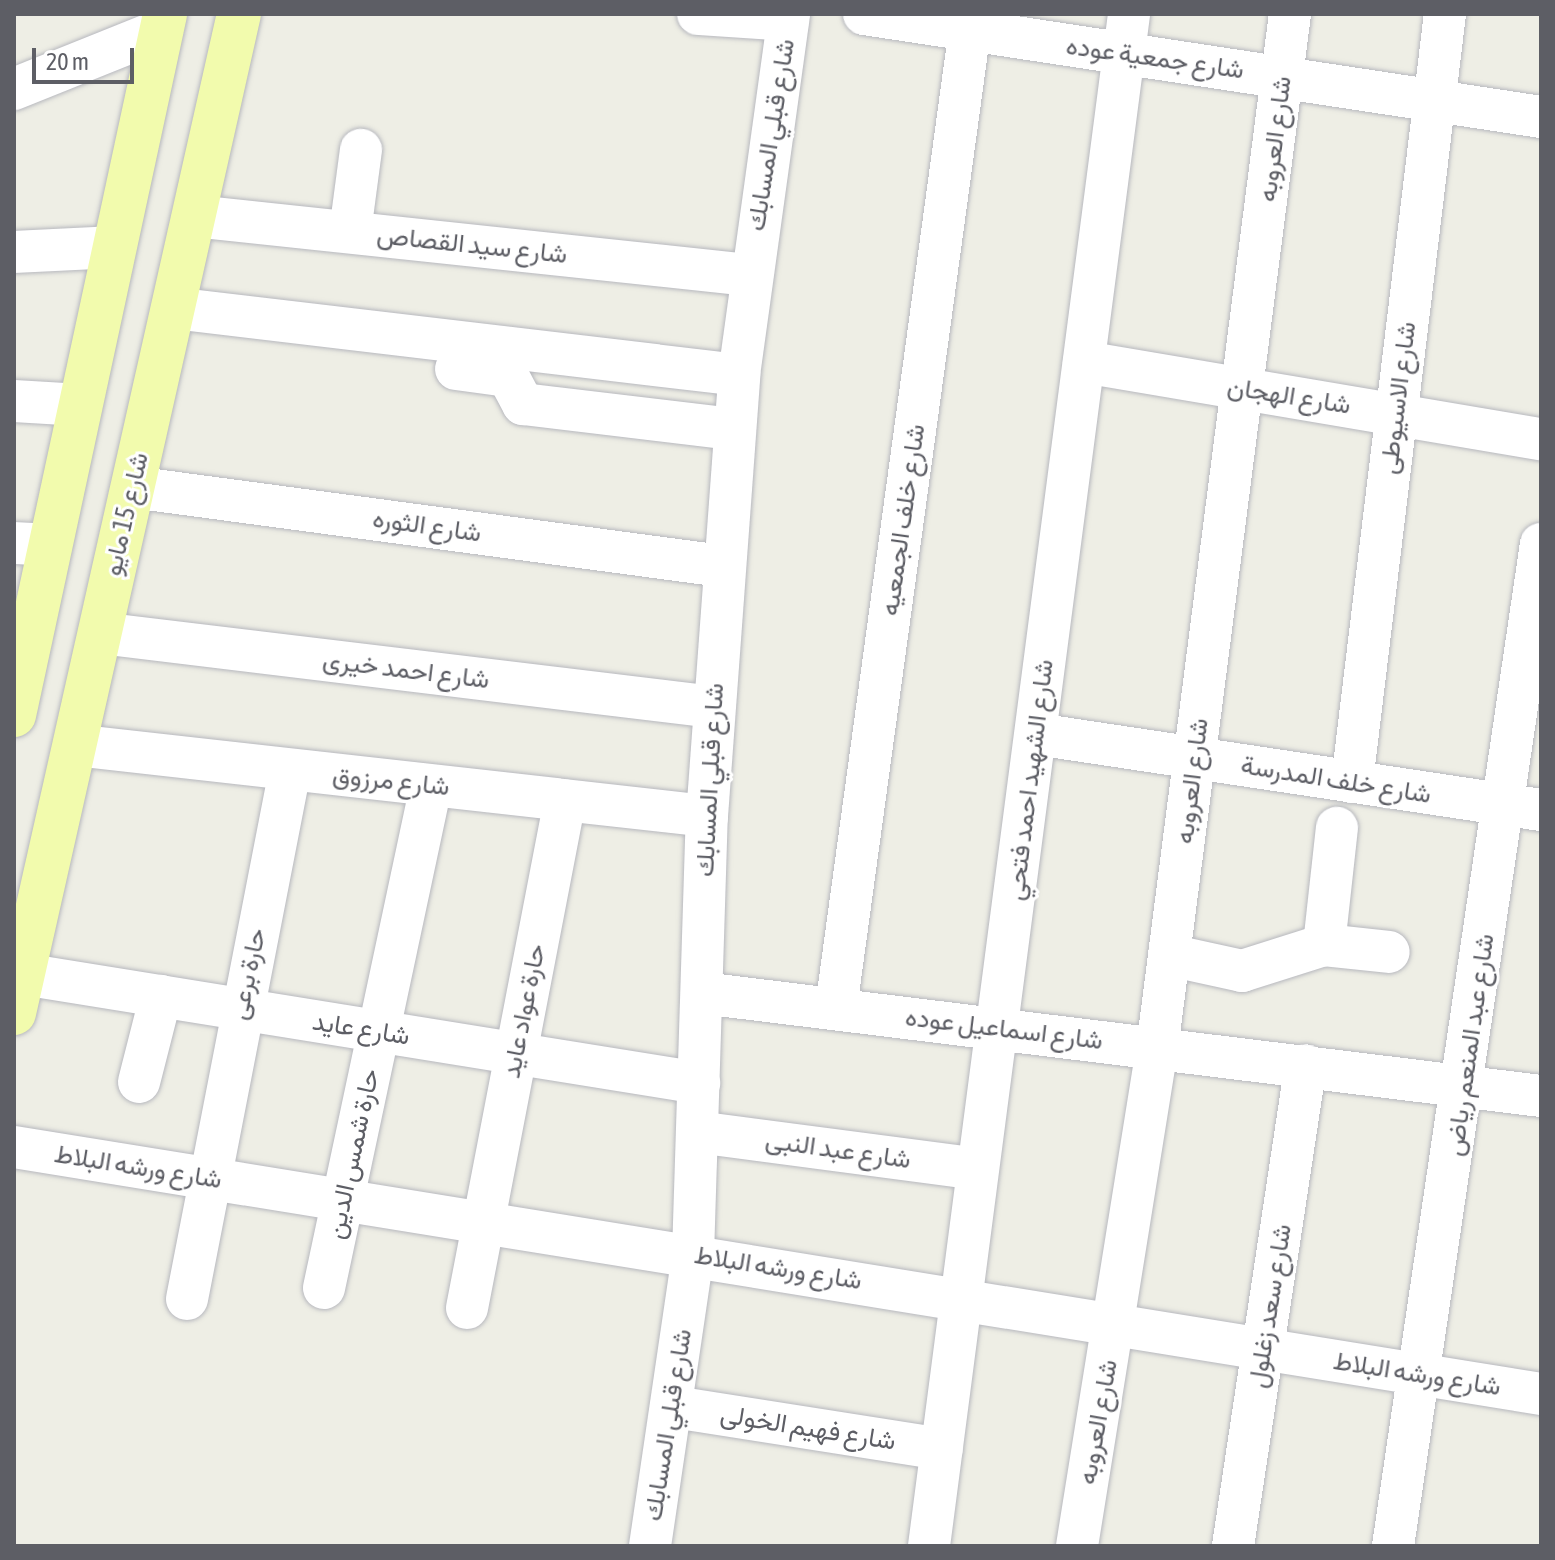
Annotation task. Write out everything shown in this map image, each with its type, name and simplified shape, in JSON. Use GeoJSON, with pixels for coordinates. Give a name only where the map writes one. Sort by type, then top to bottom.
{"type":"FeatureCollection","features":[{"type":"Feature","properties":{"kind":"main road","name":"شارع 15 مايو"},"geometry":{"type":"LineString","coordinates":[[18,994],[239,14]]}},
{"type":"Feature","properties":{"kind":"main road"},"geometry":{"type":"LineString","coordinates":[[14,715],[32,544],[81,405],[163,22]]}},
{"type":"Feature","properties":{"kind":"street"},"geometry":{"type":"LineString","coordinates":[[698,14],[788,17]]}},
{"type":"Feature","properties":{"kind":"street","name":"شارع جمعية عوده"},"geometry":{"type":"LineString","coordinates":[[864,14],[1127,34],[1283,77],[1541,117]]}},
{"type":"Feature","properties":{"kind":"street","name":"شارع العروبه"},"geometry":{"type":"LineString","coordinates":[[1077,1546],[1157,1049],[1290,14]]}},
{"type":"Feature","properties":{"kind":"street","name":"شارع الاسيوطى"},"geometry":{"type":"LineString","coordinates":[[1352,782],[1445,14]]}},
{"type":"Feature","properties":{"kind":"street","name":"شارع قبلي المسابك"},"geometry":{"type":"LineString","coordinates":[[650,1546],[674,1407],[693,1255],[707,816],[722,566],[734,429],[750,275],[788,17]]}},
{"type":"Feature","properties":{"kind":"street"},"geometry":{"type":"LineString","coordinates":[[14,89],[163,22]]}},
{"type":"Feature","properties":{"kind":"street","name":"شارع خلف الجمعيه"},"geometry":{"type":"LineString","coordinates":[[836,1008],[971,23]]}},
{"type":"Feature","properties":{"kind":"street","name":"شارع الشهيد احمد فتحي"},"geometry":{"type":"LineString","coordinates":[[929,1546],[1127,34]]}},
{"type":"Feature","properties":{"kind":"street"},"geometry":{"type":"LineString","coordinates":[[350,232],[361,150]]}},
{"type":"Feature","properties":{"kind":"street","name":"شارع سيد القصاص"},"geometry":{"type":"LineString","coordinates":[[194,216],[750,275]]}},
{"type":"Feature","properties":{"kind":"street"},"geometry":{"type":"LineString","coordinates":[[14,252],[115,247]]}},
{"type":"Feature","properties":{"kind":"street"},"geometry":{"type":"LineString","coordinates":[[173,308],[739,375]]}},
{"type":"Feature","properties":{"kind":"street"},"geometry":{"type":"LineString","coordinates":[[359,357],[503,374],[523,404],[734,429]]}},
{"type":"Feature","properties":{"kind":"street","name":"شارع الهجان"},"geometry":{"type":"LineString","coordinates":[[1084,362],[1541,439]]}},
{"type":"Feature","properties":{"kind":"street"},"geometry":{"type":"LineString","coordinates":[[14,401],[81,405]]}},
{"type":"Feature","properties":{"kind":"street","name":"شارع الثوره"},"geometry":{"type":"LineString","coordinates":[[132,487],[722,566]]}},
{"type":"Feature","properties":{"kind":"street","name":"شارع عبد المنعم رياض"},"geometry":{"type":"LineString","coordinates":[[1393,1546],[1464,1086],[1523,808],[1541,544]]}},
{"type":"Feature","properties":{"kind":"street","name":"شارع احمد خيرى"},"geometry":{"type":"LineString","coordinates":[[100,633],[713,707]]}},
{"type":"Feature","properties":{"kind":"street","name":"شارع خلف المدرسة"},"geometry":{"type":"LineString","coordinates":[[1036,734],[1523,808]]}},
{"type":"Feature","properties":{"kind":"street","name":"شارع مرزوق"},"geometry":{"type":"LineString","coordinates":[[74,745],[707,816]]}},
{"type":"Feature","properties":{"kind":"street","name":"حارة برعى"},"geometry":{"type":"LineString","coordinates":[[187,1299],[206,1179],[290,770]]}},
{"type":"Feature","properties":{"kind":"street","name":"حارة شمس الدين"},"geometry":{"type":"LineString","coordinates":[[324,1288],[431,786]]}},
{"type":"Feature","properties":{"kind":"street","name":"حارة عواد عايد"},"geometry":{"type":"LineString","coordinates":[[467,1308],[565,800]]}},
{"type":"Feature","properties":{"kind":"street"},"geometry":{"type":"LineString","coordinates":[[1324,945],[1337,828]]}},
{"type":"Feature","properties":{"kind":"street"},"geometry":{"type":"LineString","coordinates":[[1169,955],[1242,971],[1324,945],[1389,952]]}},
{"type":"Feature","properties":{"kind":"street","name":"شارع اسماعيل عوده"},"geometry":{"type":"LineString","coordinates":[[702,993],[997,1026],[1541,1096]]}},
{"type":"Feature","properties":{"kind":"street","name":"شارع عايد"},"geometry":{"type":"LineString","coordinates":[[18,994],[161,996],[699,1083]]}},
{"type":"Feature","properties":{"kind":"street"},"geometry":{"type":"LineString","coordinates":[[139,1082],[161,996]]}},
{"type":"Feature","properties":{"kind":"street","name":"شارع سعد زغلول"},"geometry":{"type":"LineString","coordinates":[[1233,1546],[1306,1066]]}},
{"type":"Feature","properties":{"kind":"street","name":"شارع عبد النبى"},"geometry":{"type":"LineString","coordinates":[[697,1132],[978,1169]]}},
{"type":"Feature","properties":{"kind":"street","name":"شارع ورشه البلاط"},"geometry":{"type":"LineString","coordinates":[[14,1147],[962,1297],[1114,1325],[1541,1394]]}},
{"type":"Feature","properties":{"kind":"street","name":"شارع فهيم الخولى"},"geometry":{"type":"LineString","coordinates":[[674,1407],[942,1449]]}}]}
